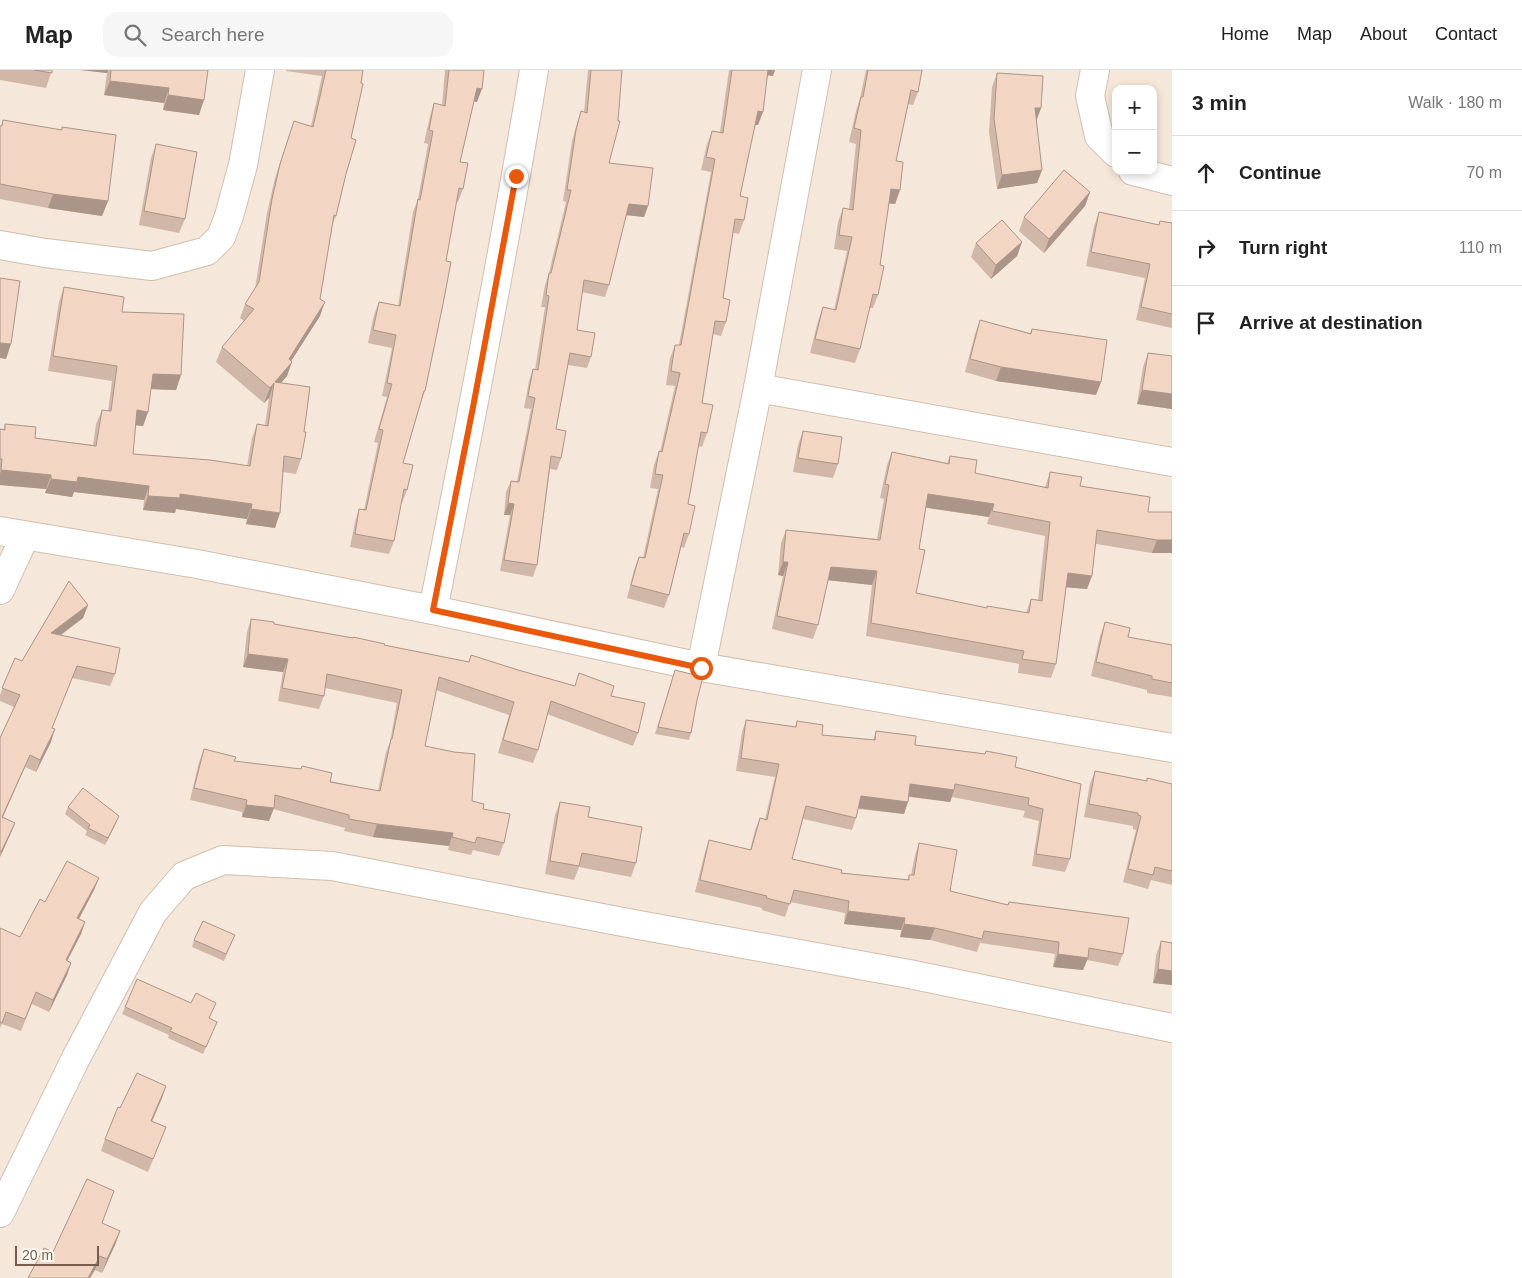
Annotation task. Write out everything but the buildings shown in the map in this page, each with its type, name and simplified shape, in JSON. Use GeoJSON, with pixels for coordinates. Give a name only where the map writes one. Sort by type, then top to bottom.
{"type":"FeatureCollection","features":[{"type":"Feature","properties":{"kind":"street"},"geometry":{"type":"LineString","coordinates":[[0,245],[45,253],[152,266],[207,251],[221,236],[229,216],[243,165],[260,70]]}},
{"type":"Feature","properties":{"kind":"street"},"geometry":{"type":"LineString","coordinates":[[433,610],[515,186],[534,70]]}},
{"type":"Feature","properties":{"kind":"street"},"geometry":{"type":"LineString","coordinates":[[701,668],[758,388],[817,70]]}},
{"type":"Feature","properties":{"kind":"street"},"geometry":{"type":"LineString","coordinates":[[1095,70],[1090,96],[1099,136],[1112,149]]}},
{"type":"Feature","properties":{"kind":"street"},"geometry":{"type":"LineString","coordinates":[[1149,175],[1172,181]]}},
{"type":"Feature","properties":{"kind":"street"},"geometry":{"type":"LineString","coordinates":[[758,388],[1172,462]]}},
{"type":"Feature","properties":{"kind":"street"},"geometry":{"type":"LineString","coordinates":[[0,590],[13,534],[197,564],[433,610],[701,668],[1172,748]]}},
{"type":"Feature","properties":{"kind":"street"},"geometry":{"type":"LineString","coordinates":[[0,1213],[76,1058],[153,912],[184,876],[223,860],[332,866],[628,923],[909,974],[1172,1028]]}},
{"type":"Feature","properties":{"kind":"shaded area"},"geometry":{"type":"Polygon","coordinates":[[[0,70],[1172,70],[1172,1278],[0,1278],[0,70]]]}},
{"type":"Feature","properties":{"kind":"route"},"geometry":{"type":"LineString","coordinates":[[516,176],[433,610],[701,668]]}}]}
